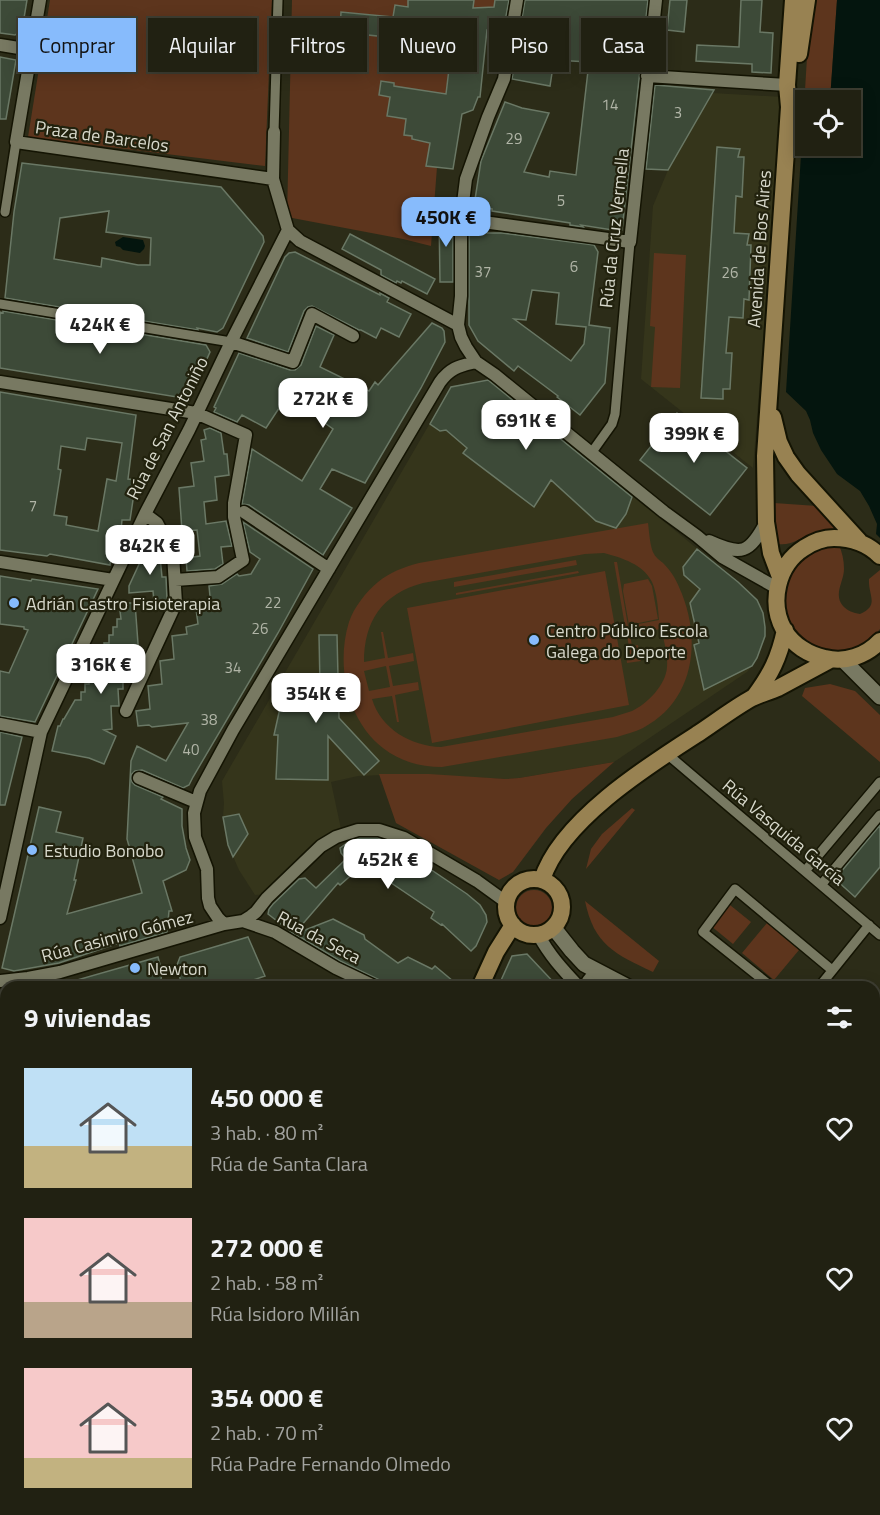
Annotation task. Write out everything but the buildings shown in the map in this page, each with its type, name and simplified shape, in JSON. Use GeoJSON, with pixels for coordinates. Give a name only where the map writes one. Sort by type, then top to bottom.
{"type":"FeatureCollection","features":[{"type":"Feature","properties":{"kind":"main road","name":"Avenida de Bos Aires"},"geometry":{"type":"LineString","coordinates":[[785,630],[776,602],[778,583],[766,522],[765,456],[789,107],[787,85],[793,0]]}},
{"type":"Feature","properties":{"kind":"main road","name":"Avenida de Bos Aires"},"geometry":{"type":"LineString","coordinates":[[789,107],[795,85],[807,0]]}},
{"type":"Feature","properties":{"kind":"main road","name":"Avenida de Bos Aires"},"geometry":{"type":"LineString","coordinates":[[769,394],[775,427],[786,456],[798,474],[860,542]]}},
{"type":"Feature","properties":{"kind":"main road"},"geometry":{"type":"LineString","coordinates":[[778,583],[788,563],[799,551],[828,538],[844,538],[860,542],[880,556]]}},
{"type":"Feature","properties":{"kind":"main road"},"geometry":{"type":"LineString","coordinates":[[785,630],[805,651],[817,657],[836,660]]}},
{"type":"Feature","properties":{"kind":"main road"},"geometry":{"type":"LineString","coordinates":[[753,697],[774,667],[785,630]]}},
{"type":"Feature","properties":{"kind":"main road"},"geometry":{"type":"LineString","coordinates":[[542,880],[551,858],[577,826],[624,784],[753,697],[836,660],[866,653],[880,642]]}},
{"type":"Feature","properties":{"kind":"main road"},"geometry":{"type":"LineString","coordinates":[[526,880],[542,880],[555,889],[560,896],[561,913],[558,920],[546,931],[532,935],[522,932],[513,925],[508,917],[506,902],[508,894],[519,883],[526,880]]}},
{"type":"Feature","properties":{"kind":"main road"},"geometry":{"type":"LineString","coordinates":[[483,981],[496,952],[513,925]]}},
{"type":"Feature","properties":{"kind":"street","name":"Praza de Barcelos"},"geometry":{"type":"LineString","coordinates":[[37,18],[40,0]]}},
{"type":"Feature","properties":{"kind":"street"},"geometry":{"type":"LineString","coordinates":[[278,0],[273,179],[288,230],[300,241],[458,325]]}},
{"type":"Feature","properties":{"kind":"street"},"geometry":{"type":"LineString","coordinates":[[517,0],[504,79],[466,179],[461,219],[458,325],[461,337],[476,362],[592,452],[664,512],[722,557],[778,583]]}},
{"type":"Feature","properties":{"kind":"street","name":"Rúa da Cruz Vermella"},"geometry":{"type":"LineString","coordinates":[[592,452],[612,424],[615,414],[630,242],[656,0]]}},
{"type":"Feature","properties":{"kind":"street"},"geometry":{"type":"LineString","coordinates":[[0,45],[18,48]]}},
{"type":"Feature","properties":{"kind":"street","name":"Praza de Barcelos"},"geometry":{"type":"LineString","coordinates":[[27,72],[16,142],[273,179]]}},
{"type":"Feature","properties":{"kind":"street"},"geometry":{"type":"LineString","coordinates":[[647,76],[787,85]]}},
{"type":"Feature","properties":{"kind":"street"},"geometry":{"type":"LineString","coordinates":[[5,212],[16,142]]}},
{"type":"Feature","properties":{"kind":"street"},"geometry":{"type":"LineString","coordinates":[[461,219],[630,242]]}},
{"type":"Feature","properties":{"kind":"street","name":"Rúa de San Antoniño"},"geometry":{"type":"LineString","coordinates":[[0,918],[5,872],[41,732],[145,514],[288,230]]}},
{"type":"Feature","properties":{"kind":"street"},"geometry":{"type":"LineString","coordinates":[[0,304],[231,342],[293,362],[312,314],[353,336]]}},
{"type":"Feature","properties":{"kind":"street"},"geometry":{"type":"LineString","coordinates":[[224,924],[210,906],[207,869],[195,837],[193,825],[200,790],[233,730],[440,382],[457,367],[476,362]]}},
{"type":"Feature","properties":{"kind":"street"},"geometry":{"type":"LineString","coordinates":[[0,382],[196,413],[246,435],[234,503],[234,517],[243,560],[218,577],[175,580]]}},
{"type":"Feature","properties":{"kind":"street"},"geometry":{"type":"LineString","coordinates":[[244,512],[329,569]]}},
{"type":"Feature","properties":{"kind":"street"},"geometry":{"type":"LineString","coordinates":[[126,711],[176,603],[172,554],[157,523],[145,514]]}},
{"type":"Feature","properties":{"kind":"street"},"geometry":{"type":"LineString","coordinates":[[697,536],[728,550],[741,550],[749,547],[766,522]]}},
{"type":"Feature","properties":{"kind":"street"},"geometry":{"type":"LineString","coordinates":[[0,562],[113,580]]}},
{"type":"Feature","properties":{"kind":"street"},"geometry":{"type":"LineString","coordinates":[[836,660],[880,697]]}},
{"type":"Feature","properties":{"kind":"street"},"geometry":{"type":"LineString","coordinates":[[0,724],[41,732]]}},
{"type":"Feature","properties":{"kind":"street","name":"Rúa Vasquida García"},"geometry":{"type":"LineString","coordinates":[[667,754],[880,935]]}},
{"type":"Feature","properties":{"kind":"street"},"geometry":{"type":"LineString","coordinates":[[139,778],[196,802]]}},
{"type":"Feature","properties":{"kind":"street"},"geometry":{"type":"LineString","coordinates":[[805,871],[880,782]]}},
{"type":"Feature","properties":{"kind":"street"},"geometry":{"type":"LineString","coordinates":[[821,885],[880,815]]}},
{"type":"Feature","properties":{"kind":"street"},"geometry":{"type":"LineString","coordinates":[[243,921],[256,912],[267,898],[321,846],[336,837],[358,830],[379,830],[404,838],[477,881],[506,902]]}},
{"type":"Feature","properties":{"kind":"street"},"geometry":{"type":"LineString","coordinates":[[765,981],[704,932],[735,890],[832,970]]}},
{"type":"Feature","properties":{"kind":"street","name":"Rúa Casimiro Gómez"},"geometry":{"type":"LineString","coordinates":[[0,981],[60,972],[224,924],[243,921]]}},
{"type":"Feature","properties":{"kind":"street","name":"Rúa da Seca"},"geometry":{"type":"LineString","coordinates":[[243,921],[275,932],[336,968],[363,981]]}},
{"type":"Feature","properties":{"kind":"street"},"geometry":{"type":"LineString","coordinates":[[824,981],[869,925]]}},
{"type":"Feature","properties":{"kind":"street"},"geometry":{"type":"LineString","coordinates":[[546,931],[572,951],[584,964],[616,981]]}},
{"type":"Feature","properties":{"kind":"street"},"geometry":{"type":"LineString","coordinates":[[546,931],[545,947],[573,981]]}},
{"type":"Feature","properties":{"kind":"street"},"geometry":{"type":"LineString","coordinates":[[588,981],[596,971]]}},
{"type":"Feature","properties":{"kind":"street"},"geometry":{"type":"LineString","coordinates":[[880,1495],[880,1502]]}},
{"type":"Feature","properties":{"kind":"shaded area"},"geometry":{"type":"Polygon","coordinates":[[[50,0],[272,0],[271,18],[269,18],[265,166],[28,137],[38,72],[136,72],[136,18],[47,18],[50,0]]]}},
{"type":"Feature","properties":{"kind":"shaded area"},"geometry":{"type":"Polygon","coordinates":[[[292,0],[408,0],[408,7],[395,5],[393,17],[341,12],[341,18],[292,18],[292,0]]]}},
{"type":"Feature","properties":{"kind":"shaded area"},"geometry":{"type":"Polygon","coordinates":[[[472,0],[495,0],[494,7],[488,7],[471,16],[474,1],[472,0]]]}},
{"type":"Feature","properties":{"kind":"shaded area"},"geometry":{"type":"Polygon","coordinates":[[[814,0],[837,0],[831,90],[805,90],[809,25],[814,0]]]}},
{"type":"Feature","properties":{"kind":"shaded area"},"geometry":{"type":"Polygon","coordinates":[[[837,0],[880,0],[880,538],[876,534],[877,524],[860,491],[837,474],[821,450],[806,411],[786,392],[801,156],[861,156],[861,90],[831,90],[837,0]]]}},
{"type":"Feature","properties":{"kind":"shaded area"},"geometry":{"type":"Polygon","coordinates":[[[367,35],[379,36],[379,72],[449,72],[446,94],[394,86],[394,83],[381,81],[379,95],[390,97],[387,116],[398,118],[409,99],[404,135],[412,136],[412,139],[418,141],[419,139],[431,141],[427,166],[437,167],[431,246],[287,217],[290,72],[367,72],[367,35]]]}},
{"type":"Feature","properties":{"kind":"shaded area"},"geometry":{"type":"Polygon","coordinates":[[[712,93],[782,97],[753,468],[641,379],[653,206],[668,170],[712,93]]]}},
{"type":"Feature","properties":{"kind":"shaded area"},"geometry":{"type":"Polygon","coordinates":[[[123,237],[143,240],[144,249],[140,253],[123,250],[116,246],[115,242],[123,237]]]}},
{"type":"Feature","properties":{"kind":"shaded area"},"geometry":{"type":"Polygon","coordinates":[[[654,253],[686,255],[680,388],[651,387],[655,327],[650,326],[654,253]]]}},
{"type":"Feature","properties":{"kind":"shaded area","name":"Centro Público Escola Galega do Deporte"},"geometry":{"type":"Polygon","coordinates":[[[490,380],[748,590],[757,600],[763,613],[752,666],[747,672],[614,762],[506,779],[409,774],[358,776],[331,782],[341,829],[306,852],[266,894],[255,895],[239,870],[228,845],[223,817],[222,781],[451,387],[490,380]]]}},
{"type":"Feature","properties":{"kind":"shaded area"},"geometry":{"type":"Polygon","coordinates":[[[774,503],[817,506],[841,530],[822,530],[791,543],[778,544],[774,503]]]}},
{"type":"Feature","properties":{"kind":"shaded area"},"geometry":{"type":"Polygon","coordinates":[[[648,523],[653,551],[675,578],[691,626],[690,666],[684,684],[674,701],[661,716],[637,731],[617,737],[442,767],[408,762],[390,753],[376,742],[364,728],[355,712],[348,695],[345,676],[345,639],[351,616],[369,590],[392,573],[419,563],[648,523]],[[604,553],[585,554],[423,583],[396,594],[378,611],[372,622],[367,634],[364,662],[385,658],[381,632],[383,632],[388,658],[413,653],[414,661],[389,666],[393,686],[418,682],[419,690],[395,695],[399,722],[397,722],[392,696],[372,699],[382,719],[408,739],[441,747],[613,717],[632,711],[644,704],[655,693],[666,674],[666,648],[661,629],[630,634],[632,646],[638,645],[641,661],[627,663],[625,648],[629,647],[627,635],[620,636],[619,628],[625,626],[614,562],[617,562],[628,626],[659,620],[655,591],[648,576],[638,566],[604,553]],[[386,666],[364,671],[369,691],[390,687],[386,666]]]}},
{"type":"Feature","properties":{"kind":"shaded area"},"geometry":{"type":"Polygon","coordinates":[[[839,545],[843,556],[844,574],[839,597],[843,606],[849,610],[860,614],[870,607],[872,600],[869,579],[880,570],[880,629],[861,645],[849,650],[836,651],[818,647],[803,638],[792,626],[786,610],[785,594],[788,578],[797,564],[815,550],[839,545]]]}},
{"type":"Feature","properties":{"kind":"shaded area"},"geometry":{"type":"Polygon","coordinates":[[[576,560],[577,565],[454,587],[454,582],[576,560]]]}},
{"type":"Feature","properties":{"kind":"shaded area"},"geometry":{"type":"Polygon","coordinates":[[[578,571],[579,573],[456,595],[456,593],[578,571]]]}},
{"type":"Feature","properties":{"kind":"shaded area"},"geometry":{"type":"Polygon","coordinates":[[[605,571],[629,705],[432,743],[407,608],[605,571]]]}},
{"type":"Feature","properties":{"kind":"shaded area"},"geometry":{"type":"Polygon","coordinates":[[[648,579],[652,586],[658,619],[629,625],[623,591],[624,584],[648,579]]]}},
{"type":"Feature","properties":{"kind":"shaded area"},"geometry":{"type":"Polygon","coordinates":[[[830,684],[855,691],[880,715],[880,762],[802,696],[805,688],[830,684]]]}},
{"type":"Feature","properties":{"kind":"shaded area"},"geometry":{"type":"Polygon","coordinates":[[[614,762],[572,799],[546,828],[513,872],[499,880],[396,823],[379,774],[429,774],[506,779],[614,762]]]}},
{"type":"Feature","properties":{"kind":"shaded area"},"geometry":{"type":"Polygon","coordinates":[[[632,808],[635,810],[586,869],[591,849],[602,834],[632,808]]]}},
{"type":"Feature","properties":{"kind":"shaded area"},"geometry":{"type":"Polygon","coordinates":[[[534,890],[547,895],[552,908],[547,921],[534,926],[521,921],[516,908],[521,895],[534,890]]]}},
{"type":"Feature","properties":{"kind":"shaded area"},"geometry":{"type":"Polygon","coordinates":[[[585,901],[659,961],[653,972],[617,953],[600,938],[589,916],[585,901]]]}},
{"type":"Feature","properties":{"kind":"shaded area"},"geometry":{"type":"Polygon","coordinates":[[[730,905],[751,922],[733,944],[711,926],[730,905]]]}},
{"type":"Feature","properties":{"kind":"shaded area"},"geometry":{"type":"Polygon","coordinates":[[[767,923],[799,950],[774,980],[742,953],[767,923]]]}},
{"type":"Feature","properties":{"kind":"place","name":"Adrián Castro Fisioterapia"},"geometry":{"type":"Point","coordinates":[14,603]}},
{"type":"Feature","properties":{"kind":"place","name":"Centro Público Escola Galega do Deporte"},"geometry":{"type":"Point","coordinates":[534,640]}},
{"type":"Feature","properties":{"kind":"place","name":"Estudio Bonobo"},"geometry":{"type":"Point","coordinates":[32,850]}},
{"type":"Feature","properties":{"kind":"place","name":"Newton"},"geometry":{"type":"Point","coordinates":[135,968]}}]}
